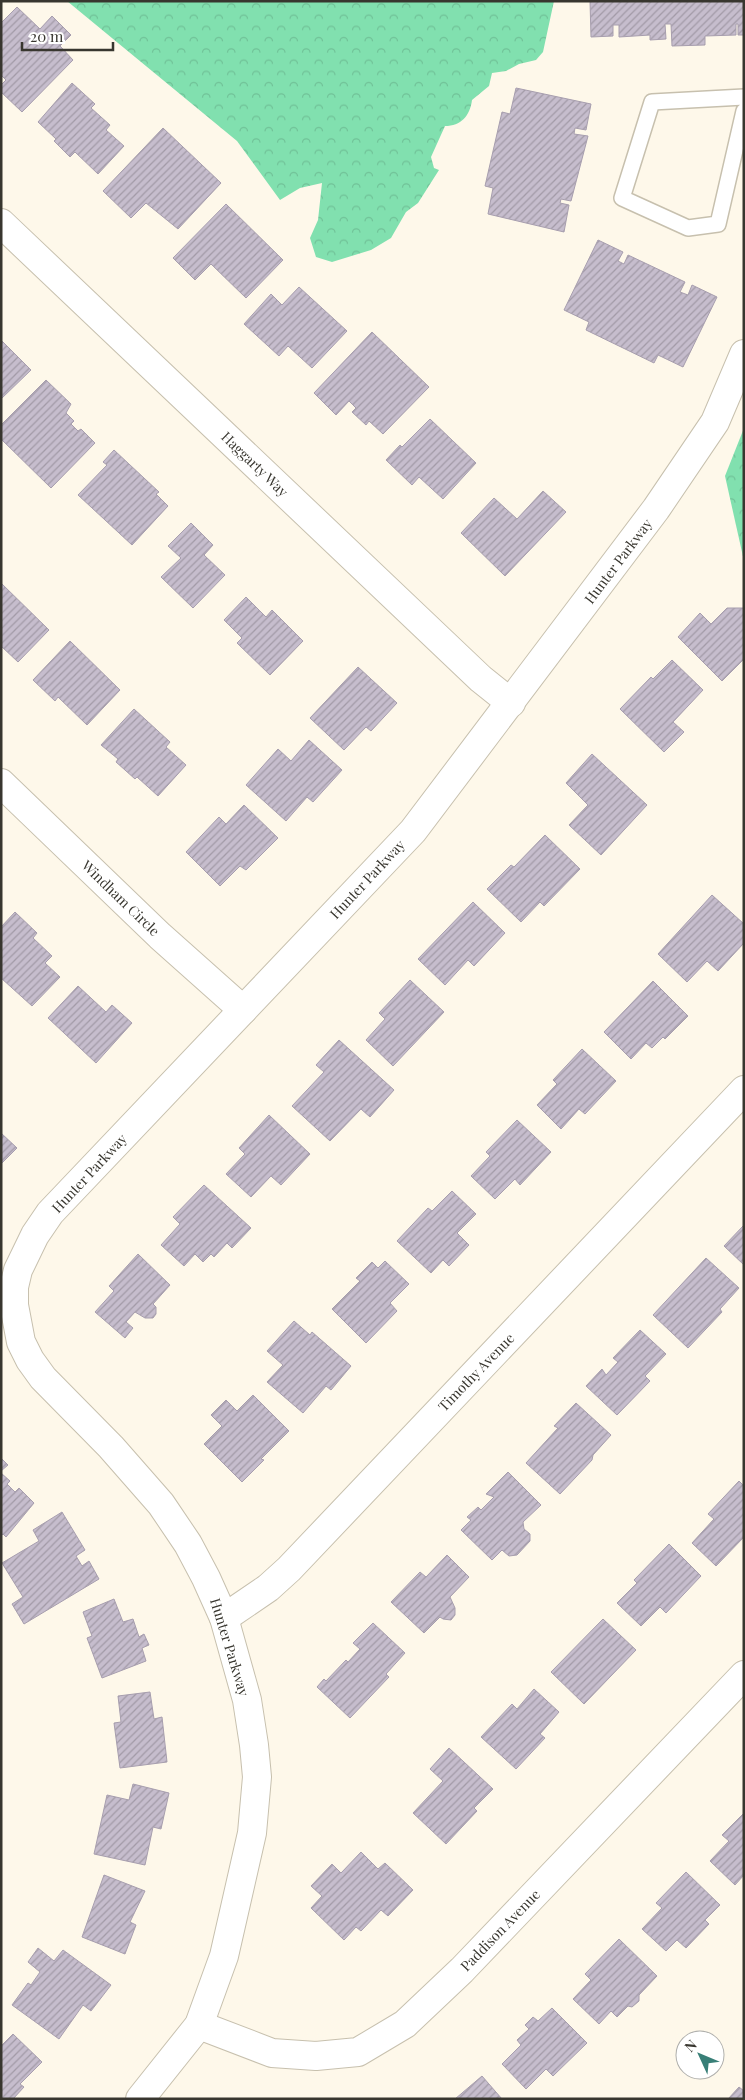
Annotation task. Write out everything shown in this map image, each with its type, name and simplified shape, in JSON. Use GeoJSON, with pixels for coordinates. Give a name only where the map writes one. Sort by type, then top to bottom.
{"type":"FeatureCollection","features":[{"type":"Feature","properties":{"kind":"street","name":"Haggarty Way"},"geometry":{"type":"LineString","coordinates":[[1,223],[481,679],[511,703]]}},
{"type":"Feature","properties":{"kind":"street","name":"Hunter Parkway"},"geometry":{"type":"LineString","coordinates":[[140,2099],[199,2025],[224,1956],[252,1833],[257,1777],[247,1700],[224,1618],[188,1544],[161,1504],[112,1447],[43,1378],[30,1360],[21,1342],[14,1305],[8,1287],[18,1270],[25,1252],[50,1214],[413,830],[656,509],[715,422],[744,354]]}},
{"type":"Feature","properties":{"kind":"street","name":"Windham Circle"},"geometry":{"type":"LineString","coordinates":[[1,783],[160,936],[243,1010]]}},
{"type":"Feature","properties":{"kind":"street","name":"Timothy Avenue"},"geometry":{"type":"LineString","coordinates":[[224,1618],[268,1588],[289,1568],[744,1090]]}},
{"type":"Feature","properties":{"kind":"street","name":"Paddison Avenue"},"geometry":{"type":"LineString","coordinates":[[199,2025],[272,2054],[316,2056],[358,2052],[405,2024],[462,1970],[744,1675]]}},
{"type":"Feature","properties":{"kind":"lane"},"geometry":{"type":"LineString","coordinates":[[744,97],[652,102],[622,198],[688,228],[718,224],[744,112]]}},
{"type":"Feature","properties":{"kind":"green space"},"geometry":{"type":"Polygon","coordinates":[[[67,1],[554,1],[543,52],[536,60],[519,64],[506,71],[492,73],[489,86],[472,100],[469,111],[464,119],[451,126],[445,126],[431,157],[434,168],[439,170],[418,203],[406,212],[391,238],[371,250],[332,262],[316,257],[310,238],[318,220],[322,183],[300,188],[280,200],[237,141],[67,1]]]}},
{"type":"Feature","properties":{"kind":"green space"},"geometry":{"type":"Polygon","coordinates":[[[744,428],[744,561],[725,476],[744,428]]]}},
{"type":"Feature","properties":{"kind":"building"},"geometry":{"type":"Polygon","coordinates":[[[590,1],[744,1],[744,35],[738,35],[738,24],[736,24],[736,35],[705,36],[705,45],[672,46],[671,24],[665,24],[666,39],[650,40],[650,35],[619,37],[619,25],[613,25],[613,36],[591,37],[590,1]]]}},
{"type":"Feature","properties":{"kind":"building"},"geometry":{"type":"Polygon","coordinates":[[[17,7],[40,29],[52,16],[71,35],[60,46],[73,60],[22,112],[1,92],[1,85],[6,80],[1,75],[1,23],[17,7]]]}},
{"type":"Feature","properties":{"kind":"building"},"geometry":{"type":"Polygon","coordinates":[[[72,83],[95,104],[91,108],[110,125],[106,130],[124,146],[98,174],[75,152],[70,157],[54,141],[56,139],[38,122],[72,83]]]}},
{"type":"Feature","properties":{"kind":"building"},"geometry":{"type":"Polygon","coordinates":[[[516,88],[591,104],[586,130],[575,128],[574,134],[588,136],[571,201],[561,199],[560,203],[569,205],[564,232],[488,214],[493,188],[485,186],[502,112],[510,114],[516,88]]]}},
{"type":"Feature","properties":{"kind":"building"},"geometry":{"type":"Polygon","coordinates":[[[163,128],[221,183],[178,229],[146,203],[131,218],[103,191],[163,128]]]}},
{"type":"Feature","properties":{"kind":"building"},"geometry":{"type":"Polygon","coordinates":[[[226,204],[283,260],[246,298],[211,264],[195,280],[173,258],[226,204]]]}},
{"type":"Feature","properties":{"kind":"building"},"geometry":{"type":"Polygon","coordinates":[[[598,240],[623,252],[618,261],[624,264],[628,255],[685,282],[680,292],[688,295],[692,285],[717,297],[683,367],[658,355],[654,363],[586,330],[589,322],[564,310],[598,240]]]}},
{"type":"Feature","properties":{"kind":"building"},"geometry":{"type":"Polygon","coordinates":[[[299,287],[347,331],[312,368],[288,346],[279,356],[244,324],[271,294],[282,305],[299,287]]]}},
{"type":"Feature","properties":{"kind":"building"},"geometry":{"type":"Polygon","coordinates":[[[372,332],[429,387],[383,434],[369,421],[366,425],[352,412],[356,408],[349,401],[336,415],[314,393],[372,332]]]}},
{"type":"Feature","properties":{"kind":"building"},"geometry":{"type":"Polygon","coordinates":[[[1,340],[31,370],[1,399],[1,340]]]}},
{"type":"Feature","properties":{"kind":"building"},"geometry":{"type":"Polygon","coordinates":[[[46,380],[71,404],[66,413],[74,421],[71,424],[78,431],[81,429],[95,443],[51,488],[1,439],[1,425],[46,380]]]}},
{"type":"Feature","properties":{"kind":"building"},"geometry":{"type":"Polygon","coordinates":[[[430,419],[476,463],[443,499],[419,477],[412,485],[386,460],[430,419]]]}},
{"type":"Feature","properties":{"kind":"building"},"geometry":{"type":"Polygon","coordinates":[[[114,450],[159,492],[156,494],[168,506],[132,545],[78,495],[107,465],[103,462],[114,450]]]}},
{"type":"Feature","properties":{"kind":"building"},"geometry":{"type":"Polygon","coordinates":[[[543,491],[566,512],[505,576],[461,533],[494,498],[517,519],[543,491]]]}},
{"type":"Feature","properties":{"kind":"building"},"geometry":{"type":"Polygon","coordinates":[[[191,523],[213,545],[204,555],[225,575],[193,608],[161,577],[181,558],[168,546],[191,523]]]}},
{"type":"Feature","properties":{"kind":"building"},"geometry":{"type":"Polygon","coordinates":[[[1,583],[49,630],[18,662],[1,646],[1,583]]]}},
{"type":"Feature","properties":{"kind":"building"},"geometry":{"type":"Polygon","coordinates":[[[246,597],[266,617],[272,610],[303,641],[270,675],[237,643],[242,638],[224,620],[246,597]]]}},
{"type":"Feature","properties":{"kind":"building"},"geometry":{"type":"Polygon","coordinates":[[[727,608],[744,608],[744,659],[722,681],[678,637],[700,613],[711,624],[727,608]]]}},
{"type":"Feature","properties":{"kind":"building"},"geometry":{"type":"Polygon","coordinates":[[[70,641],[120,690],[87,725],[58,697],[55,701],[33,680],[70,641]]]}},
{"type":"Feature","properties":{"kind":"building"},"geometry":{"type":"Polygon","coordinates":[[[672,660],[703,690],[673,722],[684,732],[664,752],[620,709],[651,677],[653,679],[672,660]]]}},
{"type":"Feature","properties":{"kind":"building"},"geometry":{"type":"Polygon","coordinates":[[[358,667],[397,703],[371,731],[366,727],[344,750],[310,718],[358,667]]]}},
{"type":"Feature","properties":{"kind":"building"},"geometry":{"type":"Polygon","coordinates":[[[134,709],[170,742],[166,747],[186,765],[158,796],[137,777],[135,779],[116,762],[118,759],[101,745],[134,709]]]}},
{"type":"Feature","properties":{"kind":"building"},"geometry":{"type":"Polygon","coordinates":[[[309,740],[342,770],[313,802],[307,797],[286,821],[246,785],[278,749],[291,761],[309,740]]]}},
{"type":"Feature","properties":{"kind":"building"},"geometry":{"type":"Polygon","coordinates":[[[592,754],[647,805],[601,855],[569,825],[588,805],[566,783],[592,754]]]}},
{"type":"Feature","properties":{"kind":"building"},"geometry":{"type":"Polygon","coordinates":[[[244,805],[278,838],[246,870],[240,866],[220,886],[186,852],[219,817],[226,824],[244,805]]]}},
{"type":"Feature","properties":{"kind":"building"},"geometry":{"type":"Polygon","coordinates":[[[545,835],[580,869],[544,906],[540,902],[521,922],[487,889],[511,865],[514,867],[545,835]]]}},
{"type":"Feature","properties":{"kind":"building"},"geometry":{"type":"Polygon","coordinates":[[[712,895],[744,924],[744,943],[718,971],[707,961],[687,982],[658,954],[712,895]]]}},
{"type":"Feature","properties":{"kind":"building"},"geometry":{"type":"Polygon","coordinates":[[[473,902],[505,933],[474,966],[468,960],[445,985],[418,959],[473,902]]]}},
{"type":"Feature","properties":{"kind":"building"},"geometry":{"type":"Polygon","coordinates":[[[15,912],[37,933],[33,938],[52,956],[45,963],[60,977],[32,1006],[1,978],[1,927],[15,912]]]}},
{"type":"Feature","properties":{"kind":"building"},"geometry":{"type":"Polygon","coordinates":[[[410,980],[444,1012],[393,1066],[366,1040],[385,1019],[379,1013],[410,980]]]}},
{"type":"Feature","properties":{"kind":"building"},"geometry":{"type":"Polygon","coordinates":[[[653,981],[688,1016],[665,1039],[663,1037],[652,1048],[646,1043],[631,1059],[604,1032],[653,981]]]}},
{"type":"Feature","properties":{"kind":"building"},"geometry":{"type":"Polygon","coordinates":[[[78,986],[106,1012],[112,1005],[132,1023],[96,1063],[48,1018],[78,986]]]}},
{"type":"Feature","properties":{"kind":"building"},"geometry":{"type":"Polygon","coordinates":[[[339,1040],[394,1090],[370,1117],[361,1109],[330,1141],[292,1106],[324,1072],[316,1065],[339,1040]]]}},
{"type":"Feature","properties":{"kind":"building"},"geometry":{"type":"Polygon","coordinates":[[[582,1049],[616,1081],[585,1114],[579,1109],[561,1129],[537,1105],[557,1084],[553,1080],[582,1049]]]}},
{"type":"Feature","properties":{"kind":"building"},"geometry":{"type":"Polygon","coordinates":[[[269,1115],[310,1154],[281,1185],[271,1176],[251,1197],[226,1174],[245,1154],[239,1148],[269,1115]]]}},
{"type":"Feature","properties":{"kind":"building"},"geometry":{"type":"Polygon","coordinates":[[[517,1120],[551,1152],[520,1185],[515,1179],[495,1199],[471,1176],[490,1156],[486,1152],[517,1120]]]}},
{"type":"Feature","properties":{"kind":"building"},"geometry":{"type":"Polygon","coordinates":[[[1,1133],[17,1148],[1,1164],[1,1133]]]}},
{"type":"Feature","properties":{"kind":"building"},"geometry":{"type":"Polygon","coordinates":[[[204,1185],[251,1228],[232,1248],[227,1243],[214,1257],[211,1254],[203,1262],[195,1254],[184,1266],[161,1245],[180,1224],[173,1217],[204,1185]]]}},
{"type":"Feature","properties":{"kind":"building"},"geometry":{"type":"Polygon","coordinates":[[[452,1191],[476,1214],[457,1233],[469,1245],[449,1266],[443,1260],[431,1273],[397,1241],[428,1208],[432,1211],[452,1191]]]}},
{"type":"Feature","properties":{"kind":"building"},"geometry":{"type":"Polygon","coordinates":[[[744,1225],[744,1265],[724,1246],[744,1225]]]}},
{"type":"Feature","properties":{"kind":"building"},"geometry":{"type":"Polygon","coordinates":[[[138,1254],[170,1285],[153,1304],[156,1307],[156,1314],[153,1318],[145,1318],[135,1312],[126,1322],[133,1328],[125,1338],[95,1312],[114,1291],[109,1286],[138,1254]]]}},
{"type":"Feature","properties":{"kind":"building"},"geometry":{"type":"Polygon","coordinates":[[[706,1258],[739,1288],[720,1309],[722,1312],[688,1348],[653,1315],[706,1258]]]}},
{"type":"Feature","properties":{"kind":"building"},"geometry":{"type":"Polygon","coordinates":[[[385,1261],[409,1284],[390,1303],[397,1311],[366,1343],[332,1309],[360,1281],[356,1278],[372,1262],[378,1268],[385,1261]]]}},
{"type":"Feature","properties":{"kind":"building"},"geometry":{"type":"Polygon","coordinates":[[[294,1321],[310,1335],[312,1332],[351,1366],[331,1390],[326,1386],[303,1413],[267,1382],[283,1365],[267,1351],[294,1321]]]}},
{"type":"Feature","properties":{"kind":"building"},"geometry":{"type":"Polygon","coordinates":[[[640,1330],[666,1354],[645,1376],[650,1381],[617,1415],[586,1386],[602,1369],[606,1375],[618,1362],[613,1358],[640,1330]]]}},
{"type":"Feature","properties":{"kind":"building"},"geometry":{"type":"Polygon","coordinates":[[[253,1395],[289,1431],[261,1459],[264,1460],[242,1482],[204,1444],[222,1426],[211,1415],[226,1400],[237,1411],[253,1395]]]}},
{"type":"Feature","properties":{"kind":"building"},"geometry":{"type":"Polygon","coordinates":[[[576,1403],[611,1435],[593,1455],[592,1460],[560,1494],[526,1463],[558,1428],[554,1426],[576,1403]]]}},
{"type":"Feature","properties":{"kind":"building"},"geometry":{"type":"Polygon","coordinates":[[[1,1458],[8,1465],[1,1471],[1,1458]]]}},
{"type":"Feature","properties":{"kind":"building"},"geometry":{"type":"Polygon","coordinates":[[[508,1472],[541,1505],[523,1522],[524,1529],[530,1534],[530,1541],[517,1555],[509,1556],[502,1550],[492,1560],[461,1530],[471,1520],[467,1517],[478,1507],[481,1510],[494,1497],[486,1494],[508,1472]]]}},
{"type":"Feature","properties":{"kind":"building"},"geometry":{"type":"Polygon","coordinates":[[[1,1473],[10,1481],[7,1484],[15,1492],[19,1488],[34,1503],[6,1537],[3,1534],[1,1536],[1,1473]]]}},
{"type":"Feature","properties":{"kind":"building"},"geometry":{"type":"Polygon","coordinates":[[[739,1481],[744,1486],[744,1537],[716,1566],[692,1543],[714,1519],[708,1514],[739,1481]]]}},
{"type":"Feature","properties":{"kind":"building"},"geometry":{"type":"Polygon","coordinates":[[[62,1512],[85,1550],[76,1556],[82,1566],[89,1561],[99,1579],[24,1624],[12,1604],[23,1597],[2,1563],[39,1541],[33,1530],[62,1512]]]}},
{"type":"Feature","properties":{"kind":"building"},"geometry":{"type":"Polygon","coordinates":[[[669,1544],[701,1576],[666,1613],[660,1607],[641,1626],[617,1603],[637,1583],[634,1580],[669,1544]]]}},
{"type":"Feature","properties":{"kind":"building"},"geometry":{"type":"Polygon","coordinates":[[[447,1555],[469,1577],[450,1597],[455,1608],[455,1615],[451,1620],[440,1617],[424,1633],[391,1602],[420,1572],[426,1577],[447,1555]]]}},
{"type":"Feature","properties":{"kind":"building"},"geometry":{"type":"Polygon","coordinates":[[[114,1599],[123,1622],[133,1619],[139,1637],[144,1634],[149,1645],[142,1648],[146,1661],[102,1678],[87,1638],[92,1636],[83,1612],[114,1599]]]}},
{"type":"Feature","properties":{"kind":"building"},"geometry":{"type":"Polygon","coordinates":[[[603,1619],[636,1650],[584,1704],[551,1672],[603,1619]]]}},
{"type":"Feature","properties":{"kind":"building"},"geometry":{"type":"Polygon","coordinates":[[[373,1623],[405,1653],[386,1674],[389,1677],[350,1718],[317,1687],[324,1679],[326,1681],[346,1660],[348,1662],[360,1649],[353,1643],[373,1623]]]}},
{"type":"Feature","properties":{"kind":"building"},"geometry":{"type":"Polygon","coordinates":[[[534,1689],[559,1712],[540,1734],[545,1738],[516,1769],[481,1737],[512,1704],[517,1709],[534,1689]]]}},
{"type":"Feature","properties":{"kind":"building"},"geometry":{"type":"Polygon","coordinates":[[[150,1692],[154,1719],[162,1717],[167,1762],[120,1768],[114,1723],[121,1722],[118,1696],[150,1692]]]}},
{"type":"Feature","properties":{"kind":"building"},"geometry":{"type":"Polygon","coordinates":[[[449,1748],[493,1789],[474,1808],[477,1811],[446,1844],[413,1813],[443,1781],[430,1769],[449,1748]]]}},
{"type":"Feature","properties":{"kind":"building"},"geometry":{"type":"Polygon","coordinates":[[[133,1784],[169,1793],[161,1829],[153,1827],[145,1865],[94,1854],[107,1795],[129,1800],[133,1784]]]}},
{"type":"Feature","properties":{"kind":"building"},"geometry":{"type":"Polygon","coordinates":[[[744,1813],[744,1875],[735,1885],[710,1861],[729,1841],[722,1835],[744,1813]]]}},
{"type":"Feature","properties":{"kind":"building"},"geometry":{"type":"Polygon","coordinates":[[[361,1852],[378,1869],[385,1863],[413,1890],[388,1916],[381,1910],[361,1931],[356,1927],[344,1940],[311,1908],[322,1896],[311,1886],[332,1864],[341,1873],[361,1852]]]}},
{"type":"Feature","properties":{"kind":"building"},"geometry":{"type":"Polygon","coordinates":[[[686,1872],[720,1905],[705,1920],[709,1924],[686,1948],[677,1940],[666,1951],[642,1929],[662,1908],[656,1903],[686,1872]]]}},
{"type":"Feature","properties":{"kind":"building"},"geometry":{"type":"Polygon","coordinates":[[[104,1875],[145,1891],[130,1922],[136,1925],[125,1954],[82,1937],[104,1875]]]}},
{"type":"Feature","properties":{"kind":"building"},"geometry":{"type":"Polygon","coordinates":[[[619,1939],[657,1976],[639,1995],[639,2001],[632,2007],[628,2006],[617,2017],[611,2011],[599,2024],[573,1999],[591,1980],[585,1974],[619,1939]]]}},
{"type":"Feature","properties":{"kind":"building"},"geometry":{"type":"Polygon","coordinates":[[[38,1948],[54,1961],[63,1950],[111,1985],[91,2011],[83,2005],[59,2039],[12,2005],[28,1983],[31,1985],[40,1972],[28,1962],[38,1948]]]}},
{"type":"Feature","properties":{"kind":"building"},"geometry":{"type":"Polygon","coordinates":[[[552,2008],[587,2043],[553,2076],[546,2069],[526,2089],[502,2064],[521,2045],[517,2040],[529,2029],[525,2025],[533,2017],[538,2021],[552,2008]]]}},
{"type":"Feature","properties":{"kind":"building"},"geometry":{"type":"Polygon","coordinates":[[[13,2034],[42,2062],[20,2084],[24,2087],[13,2099],[1,2099],[1,2046],[13,2034]]]}},
{"type":"Feature","properties":{"kind":"building"},"geometry":{"type":"Polygon","coordinates":[[[482,2076],[502,2099],[455,2099],[482,2076]]]}},
{"type":"Feature","properties":{"kind":"building"},"geometry":{"type":"Polygon","coordinates":[[[739,2087],[744,2091],[744,2099],[728,2099],[739,2087]]]}}]}
